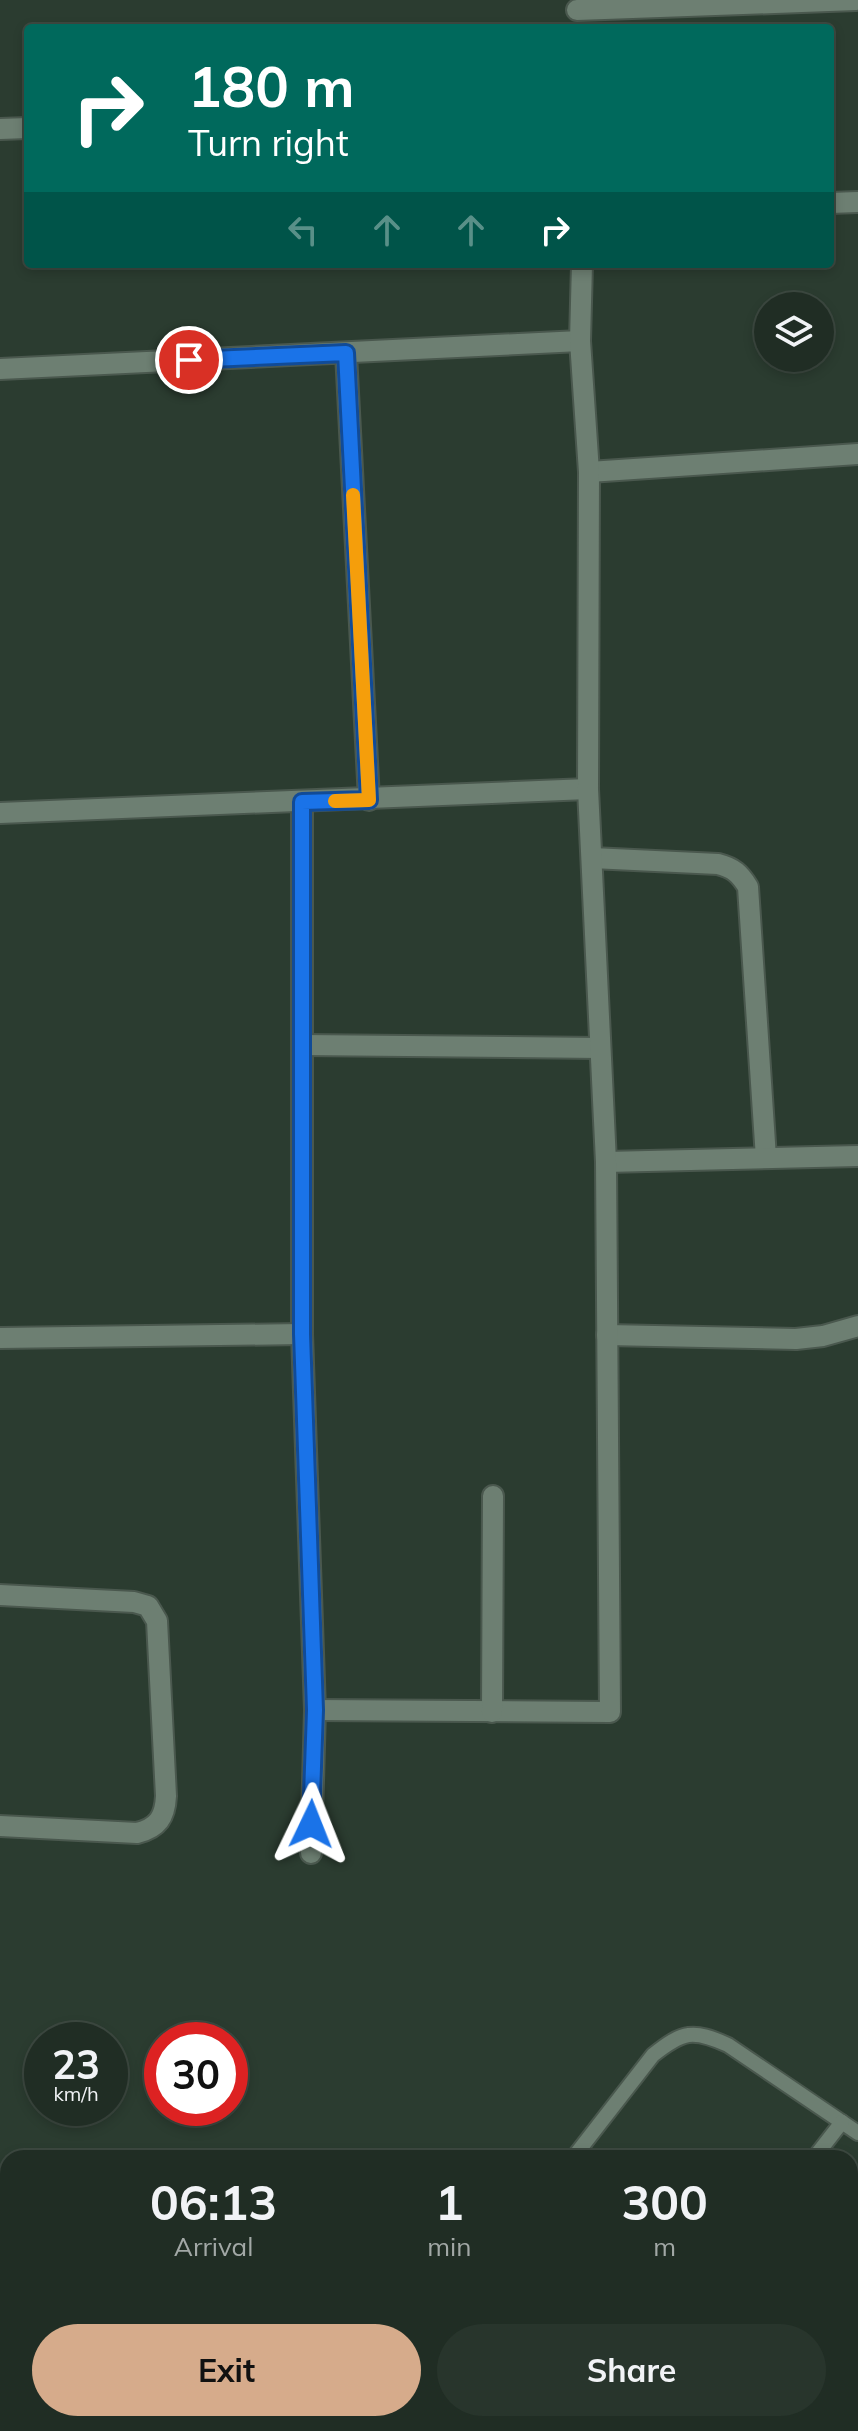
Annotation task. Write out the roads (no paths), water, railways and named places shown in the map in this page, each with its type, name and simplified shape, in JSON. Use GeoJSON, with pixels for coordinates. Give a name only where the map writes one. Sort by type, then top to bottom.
{"type":"FeatureCollection","features":[{"type":"Feature","properties":{"kind":"street"},"geometry":{"type":"LineString","coordinates":[[578,13],[856,0]]}},
{"type":"Feature","properties":{"kind":"street"},"geometry":{"type":"LineString","coordinates":[[0,129],[24,128]]}},
{"type":"Feature","properties":{"kind":"street"},"geometry":{"type":"LineString","coordinates":[[834,203],[858,202]]}},
{"type":"Feature","properties":{"kind":"street"},"geometry":{"type":"LineString","coordinates":[[315,1710],[610,1712],[606,1162],[588,789],[589,472],[580,341],[582,268]]}},
{"type":"Feature","properties":{"kind":"street"},"geometry":{"type":"LineString","coordinates":[[0,369],[580,341]]}},
{"type":"Feature","properties":{"kind":"street"},"geometry":{"type":"LineString","coordinates":[[346,353],[369,800]]}},
{"type":"Feature","properties":{"kind":"street"},"geometry":{"type":"LineString","coordinates":[[589,472],[858,454]]}},
{"type":"Feature","properties":{"kind":"street"},"geometry":{"type":"LineString","coordinates":[[0,813],[588,789]]}},
{"type":"Feature","properties":{"kind":"street"},"geometry":{"type":"LineString","coordinates":[[302,802],[302,1334],[315,1710],[311,1853]]}},
{"type":"Feature","properties":{"kind":"street"},"geometry":{"type":"LineString","coordinates":[[592,858],[718,864],[740,874],[748,887],[766,1158]]}},
{"type":"Feature","properties":{"kind":"street"},"geometry":{"type":"LineString","coordinates":[[302,1045],[600,1048]]}},
{"type":"Feature","properties":{"kind":"street"},"geometry":{"type":"LineString","coordinates":[[606,1162],[858,1156]]}},
{"type":"Feature","properties":{"kind":"street"},"geometry":{"type":"LineString","coordinates":[[607,1335],[796,1339],[823,1336],[858,1326]]}},
{"type":"Feature","properties":{"kind":"street"},"geometry":{"type":"LineString","coordinates":[[0,1338],[302,1334]]}},
{"type":"Feature","properties":{"kind":"street"},"geometry":{"type":"LineString","coordinates":[[492,1712],[493,1496]]}},
{"type":"Feature","properties":{"kind":"street"},"geometry":{"type":"LineString","coordinates":[[0,1595],[134,1602],[148,1606],[155,1614],[166,1796],[162,1818],[156,1826],[137,1833],[0,1826]]}},
{"type":"Feature","properties":{"kind":"lane"},"geometry":{"type":"LineString","coordinates":[[579,2150],[653,2055],[683,2035],[704,2034],[728,2045],[858,2133]]}},
{"type":"Feature","properties":{"kind":"lane"},"geometry":{"type":"LineString","coordinates":[[820,2150],[842,2122]]}}]}
